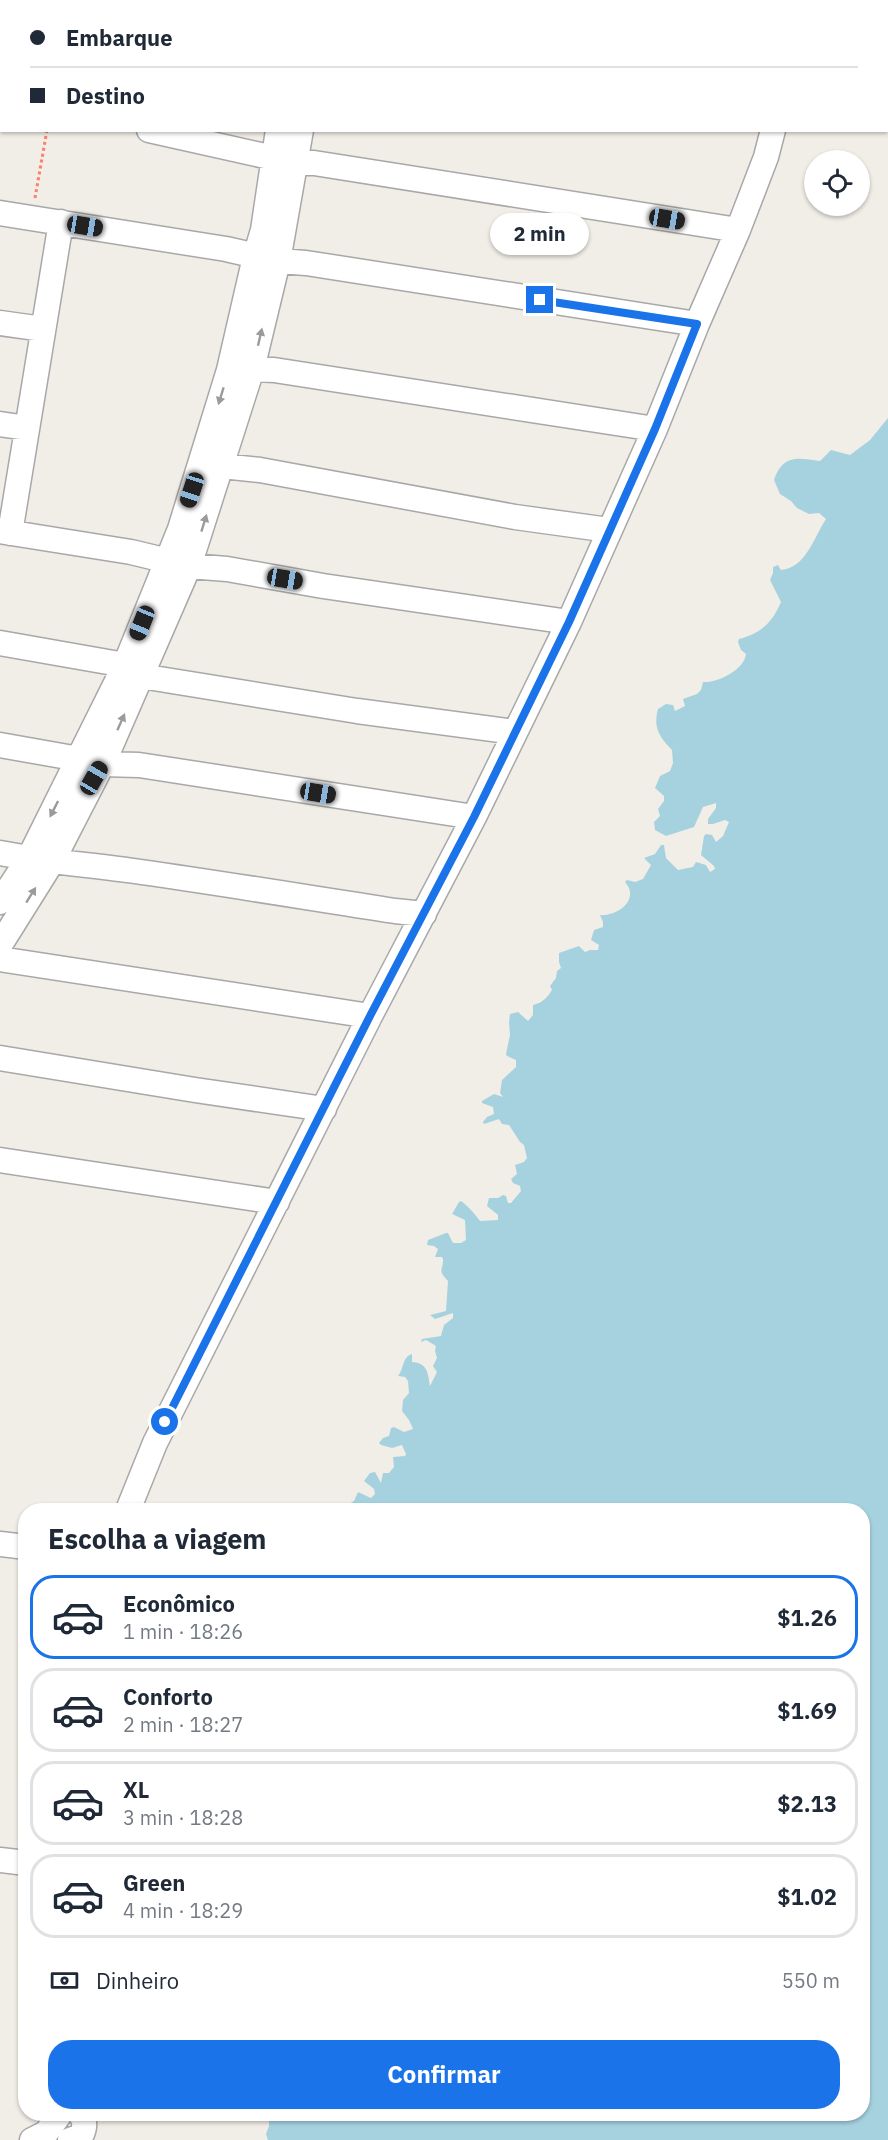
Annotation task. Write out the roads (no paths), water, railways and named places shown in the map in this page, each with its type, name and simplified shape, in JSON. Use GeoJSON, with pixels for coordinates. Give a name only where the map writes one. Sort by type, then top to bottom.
{"type":"FeatureCollection","features":[{"type":"Feature","properties":{"kind":"street"},"geometry":{"type":"LineString","coordinates":[[159,132],[286,160],[738,231]]}},
{"type":"Feature","properties":{"kind":"street"},"geometry":{"type":"LineString","coordinates":[[279,132],[286,160]]}},
{"type":"Feature","properties":{"kind":"street"},"geometry":{"type":"LineString","coordinates":[[0,945],[91,761],[222,466],[252,369],[266,259],[263,230],[286,160],[299,132]]}},
{"type":"Feature","properties":{"kind":"street"},"geometry":{"type":"LineString","coordinates":[[131,1503],[155,1443],[370,1016],[474,817],[569,622],[655,429],[697,324],[738,231],[766,157],[772,132]]}},
{"type":"Feature","properties":{"kind":"street"},"geometry":{"type":"LineString","coordinates":[[0,213],[225,249],[266,259],[306,263],[697,324]]}},
{"type":"Feature","properties":{"kind":"street"},"geometry":{"type":"LineString","coordinates":[[61,222],[27,428],[5,532],[131,552],[178,564],[227,569],[323,586],[569,622]]}},
{"type":"Feature","properties":{"kind":"street"},"geometry":{"type":"LineString","coordinates":[[178,564],[205,451],[266,259]]}},
{"type":"Feature","properties":{"kind":"street"},"geometry":{"type":"LineString","coordinates":[[0,323],[43,329]]}},
{"type":"Feature","properties":{"kind":"street"},"geometry":{"type":"LineString","coordinates":[[252,369],[274,370],[655,429]]}},
{"type":"Feature","properties":{"kind":"street"},"geometry":{"type":"LineString","coordinates":[[0,424],[27,428]]}},
{"type":"Feature","properties":{"kind":"street"},"geometry":{"type":"LineString","coordinates":[[222,466],[260,470],[515,517],[609,530]]}},
{"type":"Feature","properties":{"kind":"street"},"geometry":{"type":"LineString","coordinates":[[0,643],[357,711],[515,732]]}},
{"type":"Feature","properties":{"kind":"street"},"geometry":{"type":"LineString","coordinates":[[0,745],[91,761],[139,765],[474,817]]}},
{"type":"Feature","properties":{"kind":"street"},"geometry":{"type":"LineString","coordinates":[[0,853],[424,914]]}},
{"type":"Feature","properties":{"kind":"street"},"geometry":{"type":"LineString","coordinates":[[0,902],[41,860]]}},
{"type":"Feature","properties":{"kind":"street"},"geometry":{"type":"LineString","coordinates":[[0,959],[370,1016]]}},
{"type":"Feature","properties":{"kind":"street"},"geometry":{"type":"LineString","coordinates":[[0,1058],[324,1109]]}},
{"type":"Feature","properties":{"kind":"street"},"geometry":{"type":"LineString","coordinates":[[0,1160],[277,1202]]}},
{"type":"Feature","properties":{"kind":"street"},"geometry":{"type":"LineString","coordinates":[[0,1544],[18,1546]]}},
{"type":"Feature","properties":{"kind":"street"},"geometry":{"type":"LineString","coordinates":[[0,1860],[18,1862]]}},
{"type":"Feature","properties":{"kind":"street"},"geometry":{"type":"LineString","coordinates":[[32,2140],[46,2133],[55,2121]]}},
{"type":"Feature","properties":{"kind":"street"},"geometry":{"type":"LineString","coordinates":[[70,2140],[81,2136],[84,2130],[84,2121]]}},
{"type":"Feature","properties":{"kind":"water"},"geometry":{"type":"Polygon","coordinates":[[[888,418],[888,2140],[268,2140],[266,2134],[269,2121],[870,2121],[870,1503],[350,1503],[358,1492],[371,1498],[375,1494],[374,1489],[364,1481],[370,1473],[375,1472],[381,1483],[383,1473],[389,1473],[394,1467],[393,1457],[405,1456],[402,1445],[392,1448],[379,1443],[383,1438],[389,1436],[391,1428],[394,1427],[404,1432],[413,1429],[402,1411],[403,1400],[409,1393],[408,1381],[405,1377],[398,1376],[406,1358],[412,1354],[412,1362],[421,1364],[428,1373],[430,1386],[437,1372],[433,1366],[437,1358],[436,1346],[426,1340],[421,1342],[422,1339],[441,1336],[444,1325],[453,1318],[453,1313],[435,1319],[430,1315],[446,1311],[448,1281],[442,1272],[443,1259],[435,1257],[438,1249],[427,1245],[428,1240],[448,1233],[453,1243],[466,1240],[465,1220],[452,1214],[459,1202],[466,1205],[480,1221],[498,1220],[498,1215],[487,1206],[489,1198],[498,1198],[503,1195],[506,1196],[508,1203],[511,1203],[521,1191],[520,1186],[513,1183],[511,1179],[517,1174],[515,1165],[524,1162],[527,1158],[524,1145],[509,1125],[502,1124],[499,1119],[484,1124],[483,1122],[494,1114],[493,1107],[482,1101],[494,1094],[503,1097],[500,1093],[502,1080],[516,1067],[516,1060],[506,1054],[510,1035],[510,1014],[518,1012],[528,1021],[533,1015],[533,1005],[544,1000],[552,990],[550,986],[556,978],[557,971],[561,968],[559,953],[579,946],[585,952],[598,950],[599,945],[591,940],[594,930],[603,927],[600,915],[613,913],[624,906],[630,895],[625,882],[643,879],[651,865],[644,858],[655,854],[661,845],[664,845],[666,858],[678,870],[693,867],[696,862],[706,865],[710,872],[715,869],[701,855],[704,836],[712,835],[716,842],[723,836],[729,822],[725,820],[708,824],[716,803],[703,807],[694,827],[666,836],[655,830],[654,822],[660,816],[658,809],[664,801],[664,796],[655,788],[660,776],[670,771],[673,763],[672,750],[657,727],[658,709],[666,704],[673,705],[675,711],[685,706],[683,699],[697,694],[703,682],[723,678],[741,665],[746,654],[741,650],[739,639],[754,634],[765,626],[774,616],[781,602],[770,580],[773,567],[778,565],[781,570],[797,564],[826,519],[819,513],[809,514],[797,508],[780,494],[774,480],[782,466],[798,459],[820,461],[831,450],[850,455],[870,440],[888,418]]]}}]}
